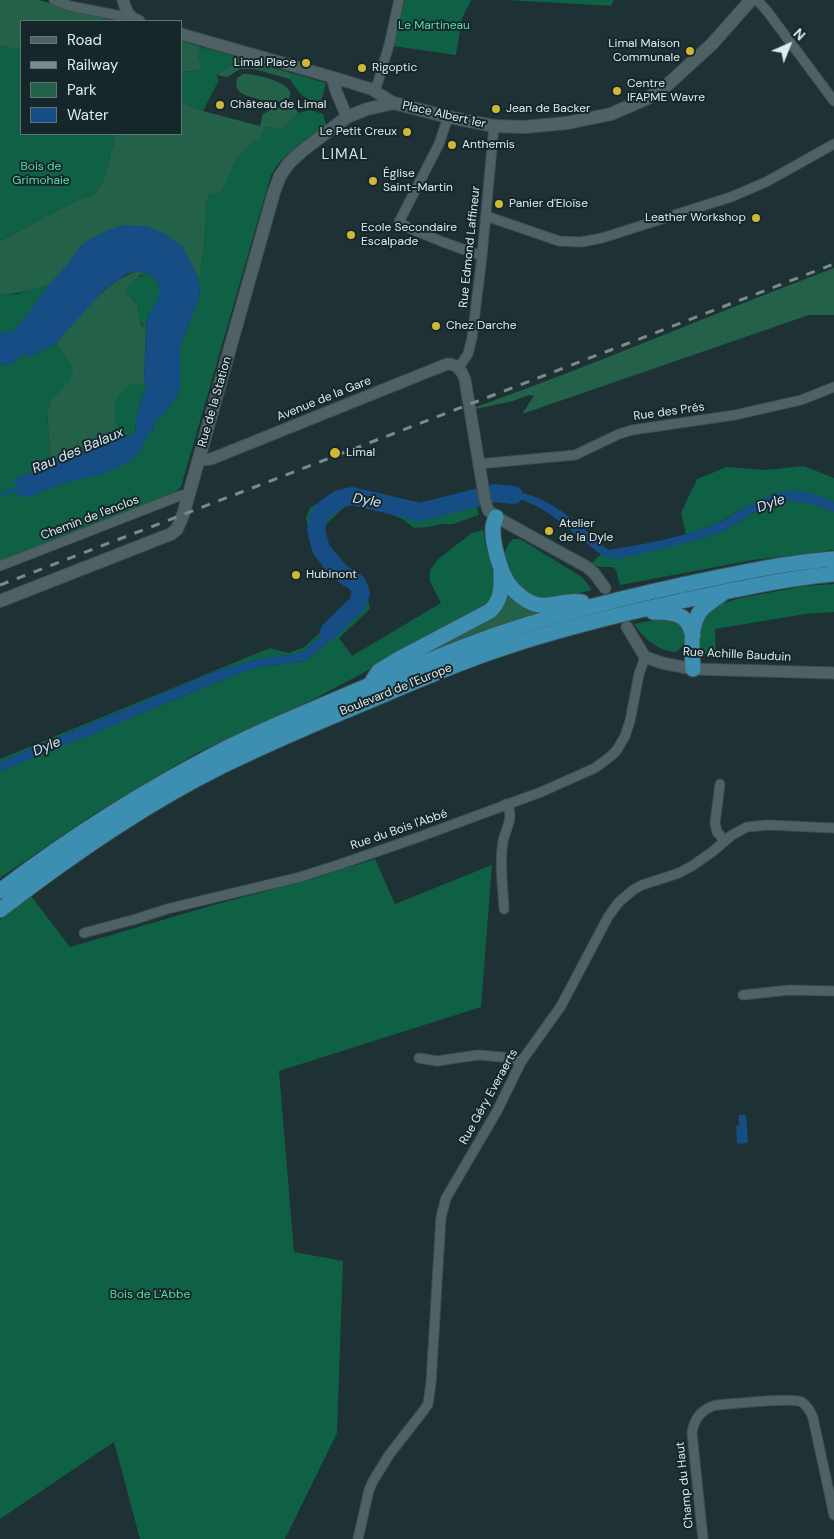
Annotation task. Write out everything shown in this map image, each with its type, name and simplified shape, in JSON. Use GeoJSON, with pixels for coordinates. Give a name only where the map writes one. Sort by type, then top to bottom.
{"type":"FeatureCollection","features":[{"type":"Feature","properties":{"kind":"highway"},"geometry":{"type":"LineString","coordinates":[[496,516],[493,527],[501,569],[508,583],[517,593],[539,605],[578,601],[598,605]]}},
{"type":"Feature","properties":{"kind":"highway","name":"Boulevard de l'Europe"},"geometry":{"type":"LineString","coordinates":[[0,891],[100,820],[165,781],[260,732],[424,662],[494,636],[598,605],[726,576],[773,567],[834,559]]}},
{"type":"Feature","properties":{"kind":"highway"},"geometry":{"type":"LineString","coordinates":[[371,684],[379,671],[490,611],[497,604],[501,596],[501,569]]}},
{"type":"Feature","properties":{"kind":"highway","name":"Boulevard de l'Europe"},"geometry":{"type":"LineString","coordinates":[[0,910],[50,872],[107,833],[173,793],[265,746],[432,674],[499,649],[637,610],[727,590],[834,574]]}},
{"type":"Feature","properties":{"kind":"highway"},"geometry":{"type":"LineString","coordinates":[[692,669],[693,635],[697,618],[702,610],[727,590]]}},
{"type":"Feature","properties":{"kind":"highway"},"geometry":{"type":"LineString","coordinates":[[637,610],[666,612],[677,615],[687,622],[693,635]]}},
{"type":"Feature","properties":{"kind":"main road","name":"Place Albert 1er"},"geometry":{"type":"LineString","coordinates":[[347,117],[368,109],[394,103],[448,117],[494,126],[524,127],[567,123],[612,114],[648,98],[665,87],[712,44],[751,0]]}},
{"type":"Feature","properties":{"kind":"main road","name":"Rue de la Station"},"geometry":{"type":"LineString","coordinates":[[0,601],[171,534],[177,529],[189,495],[277,184],[289,163],[347,117]]}},
{"type":"Feature","properties":{"kind":"street"},"geometry":{"type":"LineString","coordinates":[[54,0],[70,6],[135,20]]}},
{"type":"Feature","properties":{"kind":"street"},"geometry":{"type":"LineString","coordinates":[[123,0],[128,14],[135,20]]}},
{"type":"Feature","properties":{"kind":"street"},"geometry":{"type":"LineString","coordinates":[[375,92],[389,45],[399,0]]}},
{"type":"Feature","properties":{"kind":"street"},"geometry":{"type":"LineString","coordinates":[[757,0],[834,101]]}},
{"type":"Feature","properties":{"kind":"street","name":"Place Albert 1er"},"geometry":{"type":"LineString","coordinates":[[182,34],[371,89],[394,103]]}},
{"type":"Feature","properties":{"kind":"street"},"geometry":{"type":"LineString","coordinates":[[326,75],[336,91],[347,117]]}},
{"type":"Feature","properties":{"kind":"street"},"geometry":{"type":"LineString","coordinates":[[448,117],[439,144],[399,222],[411,229],[482,256]]}},
{"type":"Feature","properties":{"kind":"street","name":"Rue Edmond Laffineur"},"geometry":{"type":"LineString","coordinates":[[459,367],[468,354],[472,338],[494,126]]}},
{"type":"Feature","properties":{"kind":"street"},"geometry":{"type":"LineString","coordinates":[[486,216],[558,241],[581,242],[602,238],[731,197],[766,182],[834,144]]}},
{"type":"Feature","properties":{"kind":"street","name":"Avenue de la Gare"},"geometry":{"type":"LineString","coordinates":[[199,460],[211,459],[446,364],[453,364],[459,367]]}},
{"type":"Feature","properties":{"kind":"street"},"geometry":{"type":"LineString","coordinates":[[459,367],[465,380],[482,487],[488,510],[587,567],[605,588]]}},
{"type":"Feature","properties":{"kind":"street","name":"Rue des Prés"},"geometry":{"type":"LineString","coordinates":[[478,464],[575,455],[619,434],[632,430],[735,415],[802,400],[834,387]]}},
{"type":"Feature","properties":{"kind":"street","name":"Chemin de l'enclos"},"geometry":{"type":"LineString","coordinates":[[0,566],[182,495],[189,495]]}},
{"type":"Feature","properties":{"kind":"street"},"geometry":{"type":"LineString","coordinates":[[627,627],[645,657]]}},
{"type":"Feature","properties":{"kind":"street","name":"Rue Achille Bauduin"},"geometry":{"type":"LineString","coordinates":[[645,657],[662,663],[692,669],[834,673]]}},
{"type":"Feature","properties":{"kind":"street","name":"Rue du Bois l'Abbé"},"geometry":{"type":"LineString","coordinates":[[84,932],[167,909],[300,877],[419,837],[541,792],[588,771],[612,756],[622,742],[628,728],[639,674],[645,657]]}},
{"type":"Feature","properties":{"kind":"street"},"geometry":{"type":"LineString","coordinates":[[720,784],[715,823],[717,832],[725,841]]}},
{"type":"Feature","properties":{"kind":"street"},"geometry":{"type":"LineString","coordinates":[[504,909],[502,851],[510,818],[510,810],[506,804]]}},
{"type":"Feature","properties":{"kind":"street","name":"Rue Géry Everaerts"},"geometry":{"type":"LineString","coordinates":[[358,1539],[369,1490],[373,1481],[389,1456],[428,1404],[432,1383],[441,1217],[444,1203],[453,1184],[505,1097],[521,1062],[560,1006],[618,903],[642,885],[679,873],[692,866],[725,841],[748,827],[834,828]]}},
{"type":"Feature","properties":{"kind":"street"},"geometry":{"type":"LineString","coordinates":[[743,995],[789,990],[834,991]]}},
{"type":"Feature","properties":{"kind":"street"},"geometry":{"type":"LineString","coordinates":[[419,1058],[437,1061],[478,1055],[502,1057],[521,1062]]}},
{"type":"Feature","properties":{"kind":"street","name":"Champ du Haut"},"geometry":{"type":"LineString","coordinates":[[703,1539],[692,1433],[697,1417],[708,1407],[716,1405],[790,1400],[802,1402],[813,1418],[834,1514]]}},
{"type":"Feature","properties":{"kind":"green space"},"geometry":{"type":"Polygon","coordinates":[[[0,0],[39,0],[109,20],[20,20],[20,45],[18,51],[0,45],[0,0]]]}},
{"type":"Feature","properties":{"kind":"green space","name":"Le Martineau"},"geometry":{"type":"Polygon","coordinates":[[[405,0],[471,0],[462,18],[456,55],[393,46],[405,0]]]}},
{"type":"Feature","properties":{"kind":"green space"},"geometry":{"type":"Polygon","coordinates":[[[507,0],[614,0],[611,6],[507,0]]]}},
{"type":"Feature","properties":{"kind":"green space"},"geometry":{"type":"Polygon","coordinates":[[[182,41],[201,47],[199,54],[201,69],[182,72],[182,41]]]}},
{"type":"Feature","properties":{"kind":"green space","name":"Bois de Grimohaie"},"geometry":{"type":"Polygon","coordinates":[[[0,45],[18,51],[20,45],[20,135],[116,135],[103,182],[93,195],[75,201],[0,241],[0,45]]]}},
{"type":"Feature","properties":{"kind":"green space"},"geometry":{"type":"Polygon","coordinates":[[[201,47],[237,57],[229,67],[216,75],[219,80],[203,111],[182,102],[182,72],[201,69],[199,54],[201,47]]]}},
{"type":"Feature","properties":{"kind":"green space"},"geometry":{"type":"Polygon","coordinates":[[[237,57],[291,73],[290,79],[254,69],[240,69],[227,77],[216,75],[229,67],[237,57]]]}},
{"type":"Feature","properties":{"kind":"green space"},"geometry":{"type":"Polygon","coordinates":[[[291,73],[326,83],[321,102],[306,98],[299,92],[290,79],[291,73]]]}},
{"type":"Feature","properties":{"kind":"green space"},"geometry":{"type":"Polygon","coordinates":[[[243,74],[264,77],[281,84],[290,93],[289,98],[286,101],[273,102],[239,92],[236,87],[237,78],[243,74]]]}},
{"type":"Feature","properties":{"kind":"green space"},"geometry":{"type":"Polygon","coordinates":[[[182,102],[203,111],[260,126],[263,114],[275,108],[289,105],[294,107],[298,113],[283,130],[265,127],[261,139],[235,162],[222,192],[210,195],[206,203],[204,247],[199,282],[194,268],[92,238],[81,246],[62,272],[50,284],[32,290],[0,295],[0,241],[75,201],[93,195],[103,182],[116,135],[182,135],[182,102]]]}},
{"type":"Feature","properties":{"kind":"green space"},"geometry":{"type":"Polygon","coordinates":[[[310,110],[323,114],[326,125],[289,153],[271,175],[181,487],[172,495],[0,562],[0,364],[11,365],[23,354],[30,357],[56,343],[73,369],[70,380],[51,401],[47,413],[49,463],[15,480],[29,497],[80,478],[143,446],[147,435],[152,431],[155,421],[165,413],[180,391],[180,346],[200,296],[199,282],[204,247],[206,203],[210,195],[222,191],[237,160],[247,147],[261,139],[265,127],[283,130],[298,113],[310,110]]]}},
{"type":"Feature","properties":{"kind":"green space"},"geometry":{"type":"Polygon","coordinates":[[[834,268],[834,315],[809,315],[522,414],[534,396],[529,395],[513,401],[476,409],[476,407],[834,268]]]}},
{"type":"Feature","properties":{"kind":"green space"},"geometry":{"type":"Polygon","coordinates":[[[138,271],[150,274],[140,275],[133,300],[138,305],[141,325],[146,329],[144,379],[146,391],[116,429],[122,437],[101,445],[74,451],[49,463],[47,413],[51,401],[73,369],[56,343],[103,292],[125,276],[138,271]]]}},
{"type":"Feature","properties":{"kind":"green space"},"geometry":{"type":"Polygon","coordinates":[[[150,274],[159,284],[159,298],[148,316],[146,329],[140,321],[138,305],[125,291],[136,279],[150,274]]]}},
{"type":"Feature","properties":{"kind":"green space"},"geometry":{"type":"Polygon","coordinates":[[[50,284],[31,312],[12,332],[0,332],[0,295],[17,294],[50,284]]]}},
{"type":"Feature","properties":{"kind":"green space"},"geometry":{"type":"Polygon","coordinates":[[[131,384],[144,385],[146,391],[139,406],[135,433],[122,437],[115,418],[115,403],[123,390],[131,384]]]}},
{"type":"Feature","properties":{"kind":"green space"},"geometry":{"type":"Polygon","coordinates":[[[804,466],[834,478],[834,502],[818,496],[778,493],[740,510],[716,524],[686,535],[681,513],[697,479],[727,467],[765,470],[804,466]]]}},
{"type":"Feature","properties":{"kind":"green space"},"geometry":{"type":"Polygon","coordinates":[[[472,490],[479,515],[453,524],[414,528],[404,520],[371,504],[349,503],[326,524],[321,533],[326,543],[365,585],[370,609],[339,638],[352,656],[441,603],[430,581],[430,570],[438,559],[472,533],[483,530],[494,583],[488,601],[476,613],[314,699],[197,753],[94,814],[0,878],[0,771],[240,673],[260,667],[305,661],[349,621],[346,612],[305,651],[258,659],[211,673],[0,762],[0,759],[270,648],[288,653],[303,648],[341,614],[354,595],[352,586],[313,546],[306,518],[310,508],[323,500],[337,493],[352,492],[412,505],[472,490]]]}},
{"type":"Feature","properties":{"kind":"green space"},"geometry":{"type":"Polygon","coordinates":[[[788,501],[812,504],[834,512],[834,550],[753,560],[620,585],[616,570],[613,567],[601,567],[591,564],[601,554],[606,557],[686,543],[722,532],[755,512],[788,501]]]}},
{"type":"Feature","properties":{"kind":"green space"},"geometry":{"type":"Polygon","coordinates":[[[513,539],[520,539],[582,577],[592,590],[554,599],[541,600],[515,586],[504,554],[513,539]]]}},
{"type":"Feature","properties":{"kind":"green space"},"geometry":{"type":"Polygon","coordinates":[[[834,584],[834,612],[805,614],[715,629],[716,656],[703,655],[699,641],[699,629],[702,619],[715,606],[740,598],[805,586],[834,584]]]}},
{"type":"Feature","properties":{"kind":"green space"},"geometry":{"type":"Polygon","coordinates":[[[511,595],[545,612],[421,657],[419,653],[505,597],[511,595]]]}},
{"type":"Feature","properties":{"kind":"green space"},"geometry":{"type":"Polygon","coordinates":[[[654,620],[678,624],[684,631],[684,645],[676,652],[657,647],[642,635],[634,624],[654,620]]]}},
{"type":"Feature","properties":{"kind":"green space","name":"Bois de L'Abbe"},"geometry":{"type":"Polygon","coordinates":[[[375,859],[395,904],[492,865],[481,1007],[279,1071],[294,1252],[343,1261],[337,1433],[285,1539],[140,1539],[114,1442],[0,1519],[0,920],[31,896],[70,947],[224,902],[313,879],[375,859]]]}},
{"type":"Feature","properties":{"kind":"water"},"geometry":{"type":"Polygon","coordinates":[[[122,225],[145,226],[164,233],[182,246],[199,282],[200,296],[180,346],[180,391],[165,413],[155,421],[152,431],[147,435],[138,454],[125,464],[103,474],[64,483],[29,497],[18,496],[14,480],[74,451],[101,445],[135,433],[139,406],[146,391],[144,379],[148,316],[159,298],[159,284],[150,274],[138,271],[127,274],[104,290],[56,343],[30,357],[23,354],[11,365],[0,364],[0,332],[12,332],[18,326],[82,245],[98,235],[122,225]]]}},
{"type":"Feature","properties":{"kind":"water"},"geometry":{"type":"Polygon","coordinates":[[[494,488],[513,490],[529,495],[557,508],[608,550],[700,530],[720,522],[760,500],[782,492],[802,491],[812,493],[834,502],[834,512],[812,504],[788,501],[755,512],[722,532],[686,543],[617,559],[601,554],[537,506],[523,500],[508,497],[491,497],[490,490],[494,488]]]}},
{"type":"Feature","properties":{"kind":"water"},"geometry":{"type":"Polygon","coordinates":[[[346,611],[349,621],[305,661],[260,667],[240,673],[0,771],[0,762],[211,673],[258,659],[305,651],[346,611]]]}},
{"type":"Feature","properties":{"kind":"water"},"geometry":{"type":"Polygon","coordinates":[[[739,1115],[746,1115],[748,1143],[737,1144],[736,1126],[739,1125],[739,1115]]]}},
{"type":"Feature","properties":{"kind":"waterway","name":"Rau des Balaux"},"geometry":{"type":"LineString","coordinates":[[0,495],[20,488]]}},
{"type":"Feature","properties":{"kind":"waterway","name":"Dyle"},"geometry":{"type":"LineString","coordinates":[[329,631],[358,603],[361,593],[357,583],[334,566],[321,549],[316,530],[319,516],[326,508],[339,499],[352,496],[420,512],[495,493],[514,495]]}},
{"type":"Feature","properties":{"kind":"railway"},"geometry":{"type":"LineString","coordinates":[[0,585],[834,264]]}},
{"type":"Feature","properties":{"kind":"place","name":"Limal Maison Communale"},"geometry":{"type":"Point","coordinates":[690,51]}},
{"type":"Feature","properties":{"kind":"place","name":"Limal Place"},"geometry":{"type":"Point","coordinates":[306,63]}},
{"type":"Feature","properties":{"kind":"place","name":"Rigoptic"},"geometry":{"type":"Point","coordinates":[362,68]}},
{"type":"Feature","properties":{"kind":"place","name":"Centre IFAPME Wavre"},"geometry":{"type":"Point","coordinates":[617,91]}},
{"type":"Feature","properties":{"kind":"place","name":"Château de Limal"},"geometry":{"type":"Point","coordinates":[220,105]}},
{"type":"Feature","properties":{"kind":"place","name":"Jean de Backer"},"geometry":{"type":"Point","coordinates":[496,109]}},
{"type":"Feature","properties":{"kind":"place","name":"Le Petit Creux"},"geometry":{"type":"Point","coordinates":[407,132]}},
{"type":"Feature","properties":{"kind":"place","name":"Anthemis"},"geometry":{"type":"Point","coordinates":[452,145]}},
{"type":"Feature","properties":{"kind":"place","name":"Église Saint-Martin"},"geometry":{"type":"Point","coordinates":[373,181]}},
{"type":"Feature","properties":{"kind":"place","name":"Panier d'Eloïse"},"geometry":{"type":"Point","coordinates":[499,204]}},
{"type":"Feature","properties":{"kind":"place","name":"Leather Workshop"},"geometry":{"type":"Point","coordinates":[756,218]}},
{"type":"Feature","properties":{"kind":"place","name":"Ecole Secondaire Escalpade"},"geometry":{"type":"Point","coordinates":[351,235]}},
{"type":"Feature","properties":{"kind":"place","name":"Chez Darche"},"geometry":{"type":"Point","coordinates":[436,326]}},
{"type":"Feature","properties":{"kind":"place","name":"Limal"},"geometry":{"type":"Point","coordinates":[335,453]}},
{"type":"Feature","properties":{"kind":"place","name":"Atelier de la Dyle"},"geometry":{"type":"Point","coordinates":[549,531]}},
{"type":"Feature","properties":{"kind":"place","name":"Hubinont"},"geometry":{"type":"Point","coordinates":[296,575]}},
{"type":"Feature","properties":{"kind":"district","name":"LIMAL"},"geometry":{"type":"Point","coordinates":[345,155]}}]}
